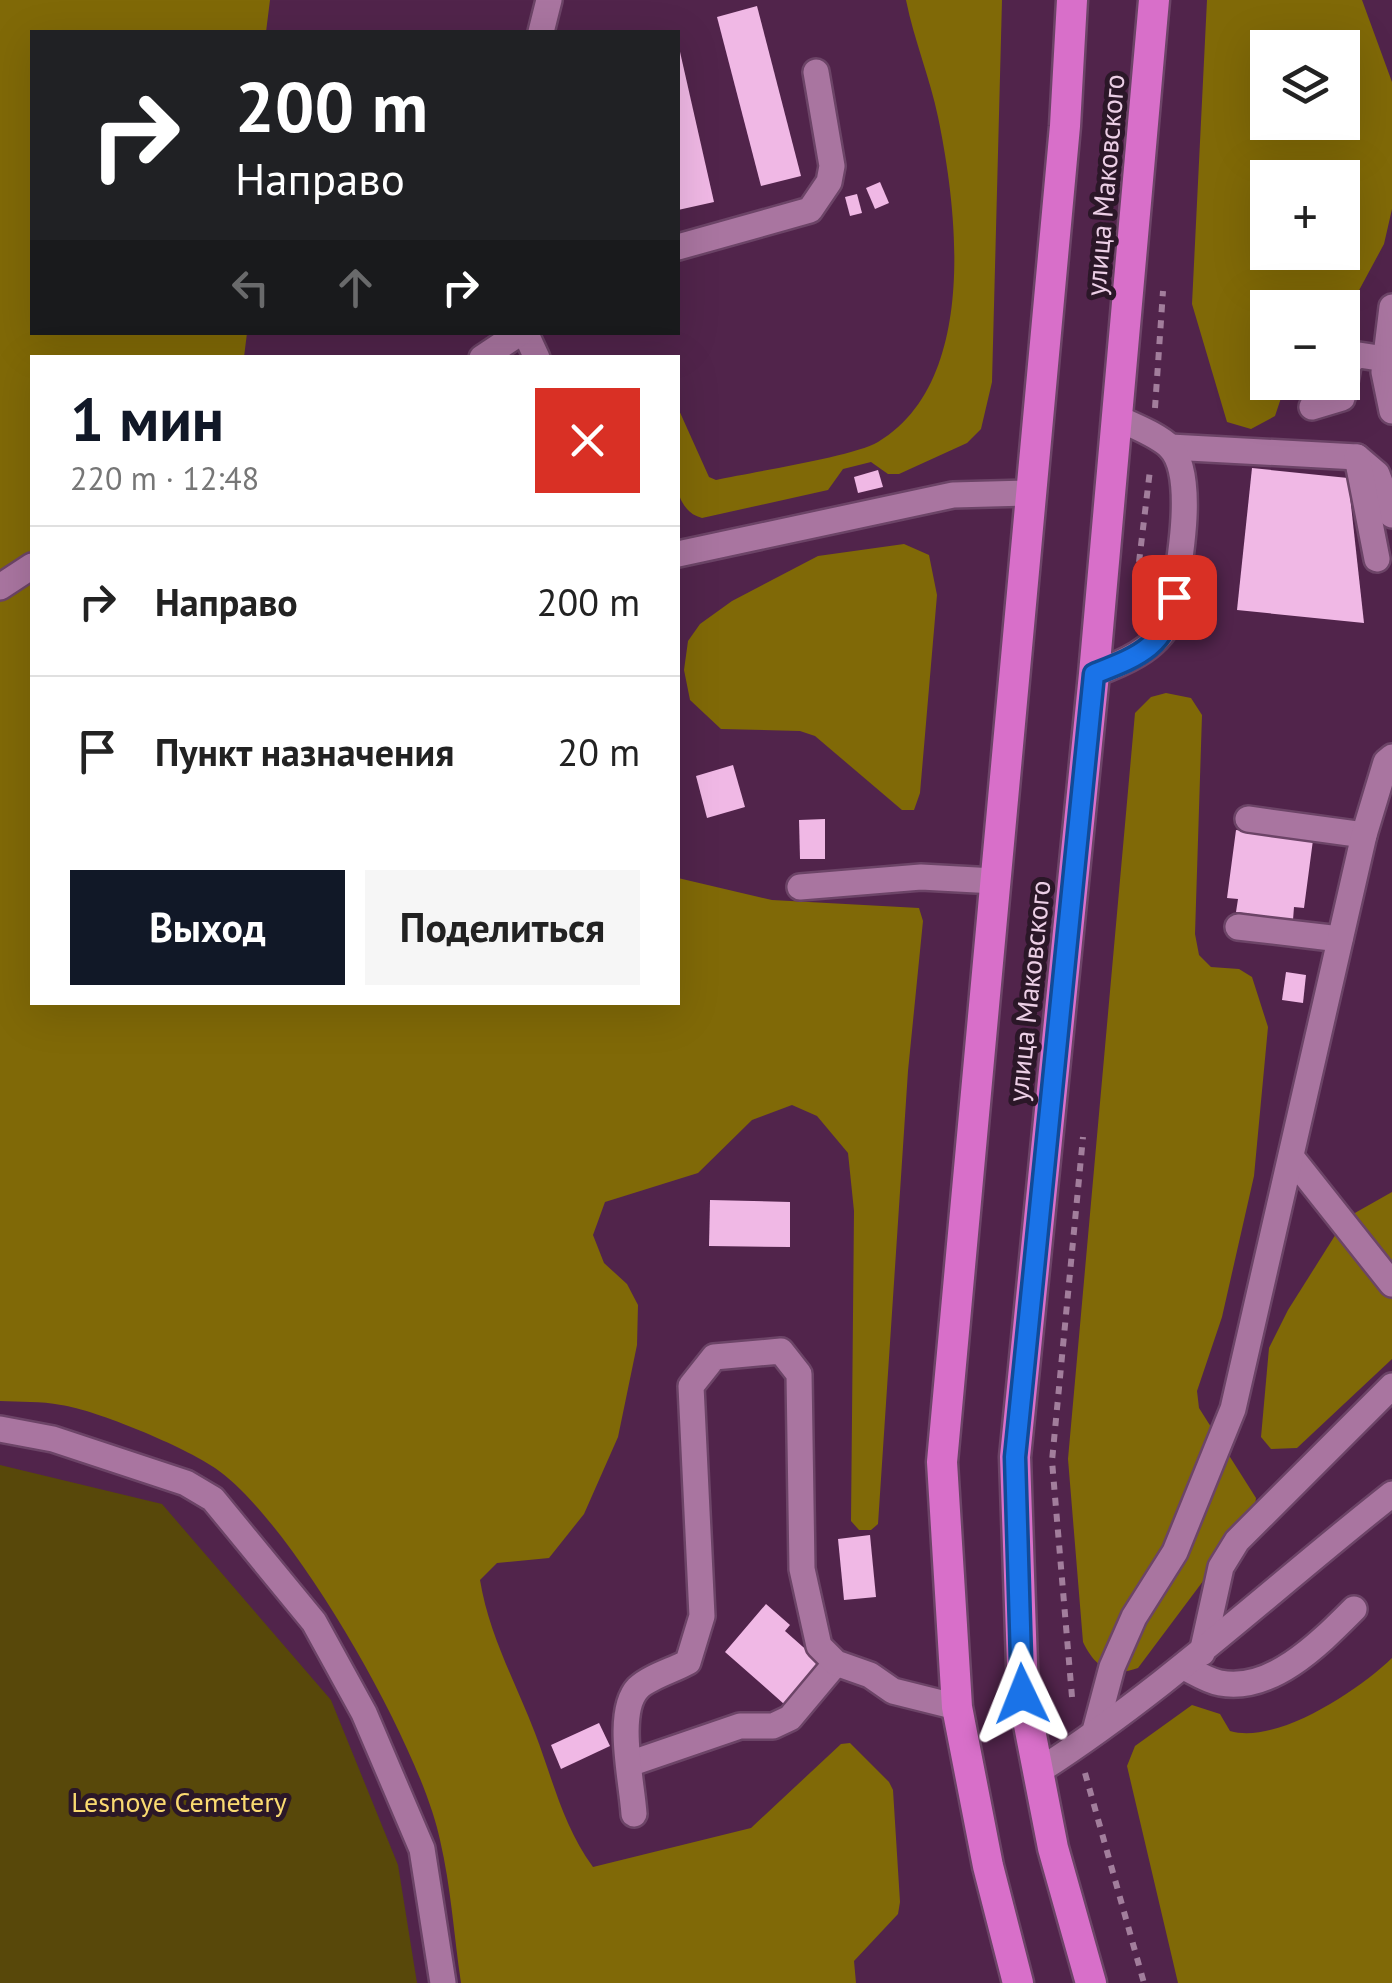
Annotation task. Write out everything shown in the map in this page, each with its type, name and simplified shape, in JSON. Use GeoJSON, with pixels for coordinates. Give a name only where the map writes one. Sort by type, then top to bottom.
{"type":"FeatureCollection","features":[{"type":"Feature","properties":{"kind":"highway","name":"улица Маковского"},"geometry":{"type":"LineString","coordinates":[[1012,1982],[956,1707],[942,1462],[1072,0]]}},
{"type":"Feature","properties":{"kind":"highway","name":"улица Маковского"},"geometry":{"type":"LineString","coordinates":[[1091,1983],[1022,1694],[1015,1457],[1094,674],[1154,0]]}},
{"type":"Feature","properties":{"kind":"lane"},"geometry":{"type":"LineString","coordinates":[[542,30],[549,0]]}},
{"type":"Feature","properties":{"kind":"lane"},"geometry":{"type":"LineString","coordinates":[[680,247],[810,210],[829,182],[832,166],[816,72]]}},
{"type":"Feature","properties":{"kind":"lane"},"geometry":{"type":"LineString","coordinates":[[1392,307],[1385,359],[1392,412]]}},
{"type":"Feature","properties":{"kind":"lane"},"geometry":{"type":"LineString","coordinates":[[487,355],[518,335]]}},
{"type":"Feature","properties":{"kind":"lane"},"geometry":{"type":"LineString","coordinates":[[1312,407],[1342,398],[1349,361],[1359,355],[1385,359]]}},
{"type":"Feature","properties":{"kind":"lane"},"geometry":{"type":"LineString","coordinates":[[1116,417],[1162,442],[1356,457],[1377,474],[1392,515]]}},
{"type":"Feature","properties":{"kind":"lane"},"geometry":{"type":"LineString","coordinates":[[1094,674],[1128,660],[1163,635],[1170,622],[1185,494],[1183,472],[1162,442]]}},
{"type":"Feature","properties":{"kind":"lane"},"geometry":{"type":"LineString","coordinates":[[1356,457],[1377,560]]}},
{"type":"Feature","properties":{"kind":"lane"},"geometry":{"type":"LineString","coordinates":[[680,554],[952,495],[1030,492]]}},
{"type":"Feature","properties":{"kind":"lane"},"geometry":{"type":"LineString","coordinates":[[0,587],[30,567]]}},
{"type":"Feature","properties":{"kind":"lane"},"geometry":{"type":"LineString","coordinates":[[1087,1739],[1126,1633],[1175,1552],[1233,1409],[1364,835],[1386,762],[1392,757]]}},
{"type":"Feature","properties":{"kind":"lane"},"geometry":{"type":"LineString","coordinates":[[1248,819],[1364,835]]}},
{"type":"Feature","properties":{"kind":"lane"},"geometry":{"type":"LineString","coordinates":[[800,887],[921,877],[995,881]]}},
{"type":"Feature","properties":{"kind":"lane"},"geometry":{"type":"LineString","coordinates":[[1238,927],[1340,940]]}},
{"type":"Feature","properties":{"kind":"lane"},"geometry":{"type":"LineString","coordinates":[[1292,1158],[1392,1284]]}},
{"type":"Feature","properties":{"kind":"lane"},"geometry":{"type":"LineString","coordinates":[[634,1814],[632,1763],[623,1722],[637,1688],[688,1662],[702,1616],[691,1386],[714,1358],[781,1351],[799,1374],[802,1569],[820,1646],[836,1664],[870,1675],[893,1691],[956,1707]]}},
{"type":"Feature","properties":{"kind":"lane"},"geometry":{"type":"LineString","coordinates":[[1193,1660],[1221,1566],[1237,1541],[1392,1386]]}},
{"type":"Feature","properties":{"kind":"lane"},"geometry":{"type":"LineString","coordinates":[[0,1428],[53,1439],[186,1483],[213,1499],[314,1622],[364,1713],[422,1849],[443,1983]]}},
{"type":"Feature","properties":{"kind":"lane"},"geometry":{"type":"LineString","coordinates":[[1038,1772],[1193,1660],[1278,1585],[1392,1494]]}},
{"type":"Feature","properties":{"kind":"lane"},"geometry":{"type":"LineString","coordinates":[[1193,1660],[1220,1684],[1264,1678],[1317,1647],[1354,1609]]}},
{"type":"Feature","properties":{"kind":"lane"},"geometry":{"type":"LineString","coordinates":[[632,1763],[740,1726],[773,1726],[790,1718],[836,1664]]}},
{"type":"Feature","properties":{"kind":"path"},"geometry":{"type":"LineString","coordinates":[[1138,567],[1162,442],[1164,278]]}},
{"type":"Feature","properties":{"kind":"path"},"geometry":{"type":"LineString","coordinates":[[1083,1129],[1052,1462],[1066,1655],[1087,1739],[1102,1845],[1144,1983]]}},
{"type":"Feature","properties":{"kind":"green space","name":"Lesnoye Cemetery"},"geometry":{"type":"Polygon","coordinates":[[[0,1465],[162,1504],[331,1700],[398,1865],[417,1983],[0,1983],[0,1465]]]}},
{"type":"Feature","properties":{"kind":"shaded area"},"geometry":{"type":"Polygon","coordinates":[[[0,0],[270,0],[266,30],[30,30],[30,335],[247,335],[244,355],[30,355],[30,1005],[680,1005],[680,878],[772,900],[919,908],[923,921],[908,1071],[878,1524],[871,1530],[859,1530],[851,1521],[854,1211],[848,1153],[817,1116],[792,1105],[752,1120],[698,1173],[605,1202],[593,1235],[604,1263],[627,1284],[638,1305],[637,1345],[618,1437],[584,1514],[549,1558],[497,1563],[480,1580],[496,1639],[560,1802],[593,1867],[751,1828],[841,1744],[850,1743],[889,1782],[893,1790],[900,1902],[898,1914],[854,1961],[856,1983],[461,1983],[444,1858],[428,1799],[408,1750],[350,1639],[280,1535],[246,1495],[215,1468],[183,1450],[76,1408],[0,1401],[0,0]]]}},
{"type":"Feature","properties":{"kind":"shaded area"},"geometry":{"type":"Polygon","coordinates":[[[906,0],[1002,0],[992,382],[981,429],[967,443],[899,474],[888,474],[871,462],[843,469],[828,490],[702,518],[690,512],[680,496],[680,412],[709,477],[716,480],[825,459],[878,442],[910,415],[932,379],[946,338],[953,293],[954,246],[938,117],[906,0]]]}},
{"type":"Feature","properties":{"kind":"shaded area"},"geometry":{"type":"Polygon","coordinates":[[[1207,0],[1362,0],[1392,82],[1392,209],[1384,244],[1359,290],[1250,290],[1250,400],[1280,400],[1275,416],[1251,429],[1227,422],[1192,304],[1207,0]]]}},
{"type":"Feature","properties":{"kind":"shaded area"},"geometry":{"type":"Polygon","coordinates":[[[904,544],[929,555],[937,595],[920,793],[914,810],[902,810],[815,736],[800,731],[721,729],[690,700],[684,670],[688,641],[700,624],[732,601],[818,556],[904,544]]]}},
{"type":"Feature","properties":{"kind":"shaded area"},"geometry":{"type":"Polygon","coordinates":[[[1166,693],[1191,698],[1202,715],[1195,934],[1199,955],[1211,967],[1239,969],[1252,977],[1268,1027],[1254,1176],[1222,1317],[1197,1391],[1199,1408],[1256,1498],[1254,1513],[1138,1668],[1120,1672],[1099,1664],[1083,1642],[1068,1459],[1135,713],[1151,697],[1166,693]]]}},
{"type":"Feature","properties":{"kind":"shaded area"},"geometry":{"type":"Polygon","coordinates":[[[1392,1192],[1392,1359],[1297,1448],[1271,1449],[1261,1437],[1269,1348],[1288,1310],[1346,1218],[1392,1192]]]}},
{"type":"Feature","properties":{"kind":"shaded area"},"geometry":{"type":"Polygon","coordinates":[[[1392,1658],[1392,1983],[1178,1983],[1127,1766],[1135,1746],[1192,1705],[1220,1714],[1230,1731],[1270,1730],[1339,1699],[1392,1658]]]}},
{"type":"Feature","properties":{"kind":"building"},"geometry":{"type":"Polygon","coordinates":[[[757,6],[801,176],[761,186],[717,17],[757,6]]]}},
{"type":"Feature","properties":{"kind":"building"},"geometry":{"type":"Polygon","coordinates":[[[680,52],[714,202],[680,210],[680,52]]]}},
{"type":"Feature","properties":{"kind":"building"},"geometry":{"type":"Polygon","coordinates":[[[880,182],[889,203],[875,209],[866,188],[880,182]]]}},
{"type":"Feature","properties":{"kind":"building"},"geometry":{"type":"Polygon","coordinates":[[[857,194],[862,213],[850,216],[845,197],[857,194]]]}},
{"type":"Feature","properties":{"kind":"building"},"geometry":{"type":"Polygon","coordinates":[[[1252,468],[1348,478],[1364,623],[1237,610],[1252,468]]]}},
{"type":"Feature","properties":{"kind":"building"},"geometry":{"type":"Polygon","coordinates":[[[878,470],[883,487],[858,493],[854,477],[878,470]]]}},
{"type":"Feature","properties":{"kind":"building"},"geometry":{"type":"Polygon","coordinates":[[[733,765],[745,807],[707,818],[696,776],[733,765]]]}},
{"type":"Feature","properties":{"kind":"building"},"geometry":{"type":"Polygon","coordinates":[[[825,819],[825,859],[800,859],[799,820],[825,819]]]}},
{"type":"Feature","properties":{"kind":"building"},"geometry":{"type":"Polygon","coordinates":[[[1236,830],[1313,840],[1304,908],[1294,907],[1293,920],[1236,912],[1238,899],[1227,898],[1236,830]]]}},
{"type":"Feature","properties":{"kind":"building"},"geometry":{"type":"Polygon","coordinates":[[[1286,972],[1306,975],[1303,1003],[1282,1000],[1286,972]]]}},
{"type":"Feature","properties":{"kind":"building"},"geometry":{"type":"Polygon","coordinates":[[[710,1200],[790,1202],[790,1247],[709,1246],[710,1200]]]}},
{"type":"Feature","properties":{"kind":"building"},"geometry":{"type":"Polygon","coordinates":[[[870,1535],[876,1597],[844,1600],[838,1539],[870,1535]]]}},
{"type":"Feature","properties":{"kind":"building"},"geometry":{"type":"Polygon","coordinates":[[[766,1604],[790,1625],[785,1631],[820,1662],[784,1704],[725,1652],[766,1604]]]}},
{"type":"Feature","properties":{"kind":"building"},"geometry":{"type":"Polygon","coordinates":[[[599,1723],[610,1746],[561,1769],[551,1745],[599,1723]]]}},
{"type":"Feature","properties":{"kind":"route"},"geometry":{"type":"LineString","coordinates":[[1022,1694],[1015,1457],[1094,674],[1128,660],[1163,635],[1170,622],[1174,597]]}}]}
